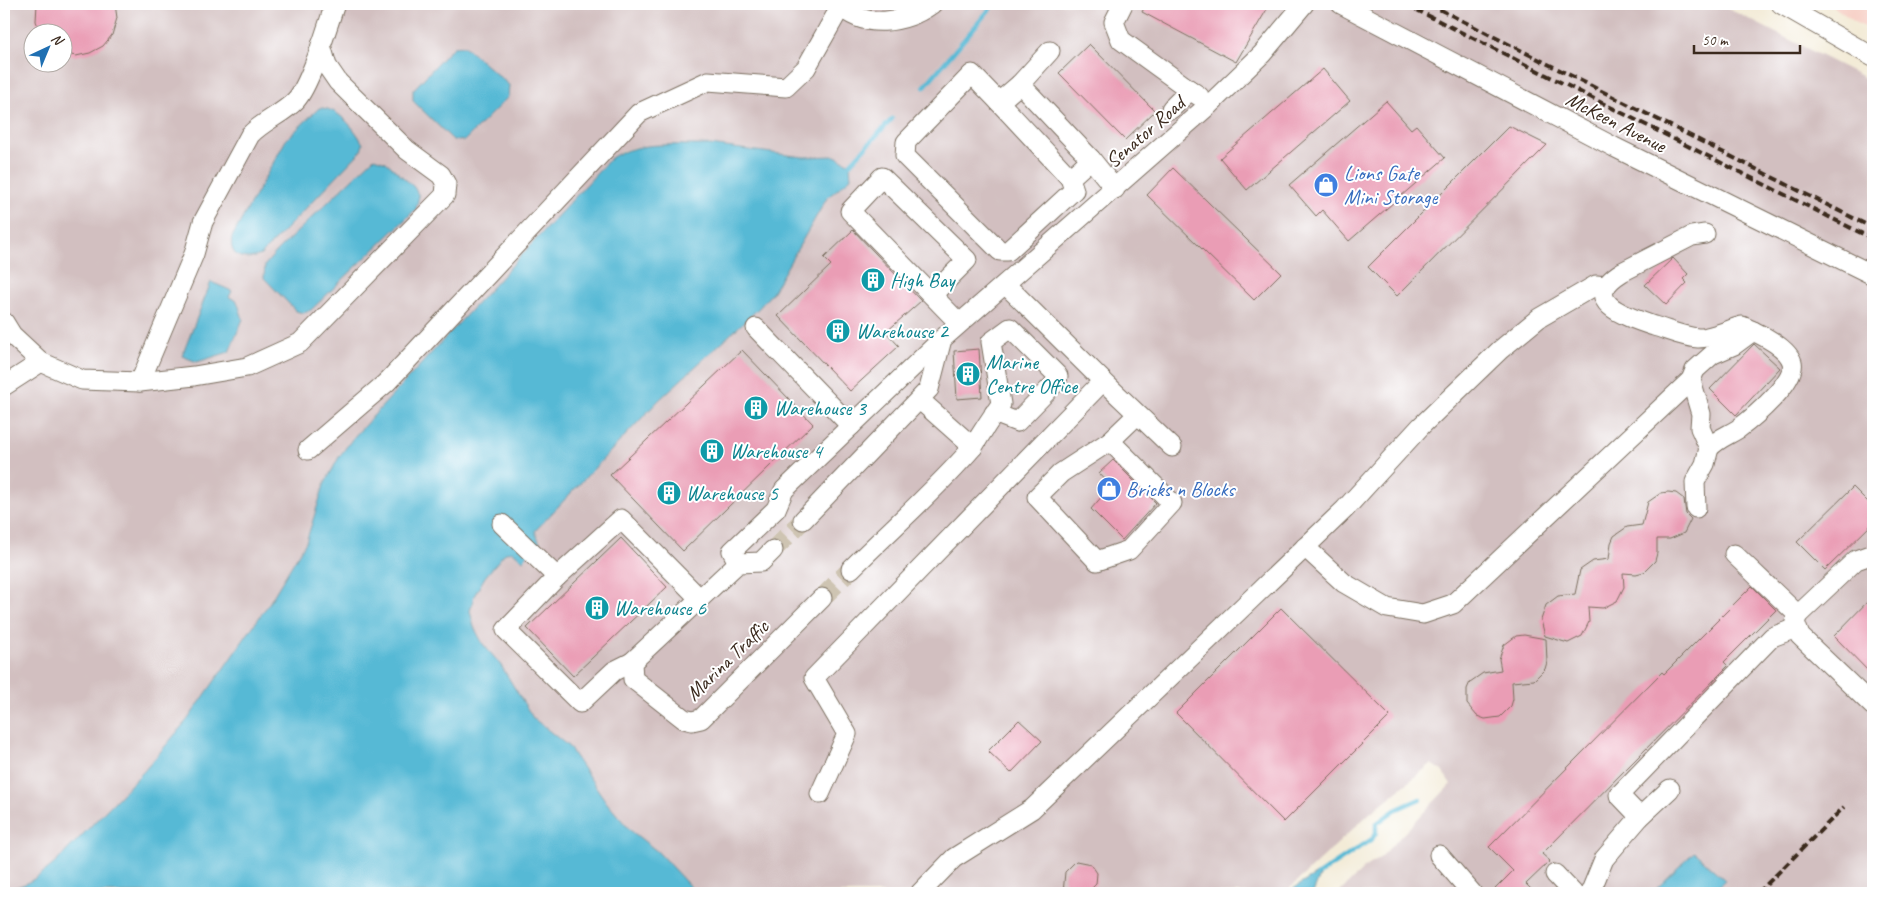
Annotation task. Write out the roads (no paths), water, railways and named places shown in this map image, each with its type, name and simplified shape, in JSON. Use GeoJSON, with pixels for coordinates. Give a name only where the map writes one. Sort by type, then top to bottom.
{"type":"FeatureCollection","features":[{"type":"Feature","properties":{"kind":"street"},"geometry":{"type":"LineString","coordinates":[[140,382],[194,254],[203,222],[250,135],[259,125],[296,100],[321,45],[335,4]]}},
{"type":"Feature","properties":{"kind":"street"},"geometry":{"type":"LineString","coordinates":[[308,450],[387,382],[639,113],[708,81],[786,87],[806,68],[840,5],[859,18],[880,22],[912,16],[932,4]]}},
{"type":"Feature","properties":{"kind":"street"},"geometry":{"type":"LineString","coordinates":[[1123,4],[1114,22],[1121,40],[1210,104]]}},
{"type":"Feature","properties":{"kind":"street","name":"Senator Road"},"geometry":{"type":"LineString","coordinates":[[738,563],[732,551],[776,508],[784,490],[959,323],[974,313],[1210,104],[1262,54],[1304,4]]}},
{"type":"Feature","properties":{"kind":"street","name":"McKeen Avenue"},"geometry":{"type":"LineString","coordinates":[[1341,4],[1614,147],[1873,275]]}},
{"type":"Feature","properties":{"kind":"street"},"geometry":{"type":"LineString","coordinates":[[1782,4],[1873,57]]}},
{"type":"Feature","properties":{"kind":"street"},"geometry":{"type":"LineString","coordinates":[[4,322],[12,335],[41,362],[82,380],[140,382],[194,376],[247,366],[300,343],[445,195],[446,184],[441,175],[407,150],[338,82],[327,66],[321,45]]}},
{"type":"Feature","properties":{"kind":"street"},"geometry":{"type":"LineString","coordinates":[[1000,102],[1020,84],[1050,51]]}},
{"type":"Feature","properties":{"kind":"street"},"geometry":{"type":"LineString","coordinates":[[972,74],[1000,102],[1070,178],[1074,190],[1008,251],[1000,251],[905,156],[906,142],[972,74]]}},
{"type":"Feature","properties":{"kind":"street"},"geometry":{"type":"LineString","coordinates":[[1020,84],[1091,159],[1115,188]]}},
{"type":"Feature","properties":{"kind":"street"},"geometry":{"type":"LineString","coordinates":[[1172,109],[1190,90]]}},
{"type":"Feature","properties":{"kind":"street"},"geometry":{"type":"LineString","coordinates":[[1070,178],[1091,159]]}},
{"type":"Feature","properties":{"kind":"street"},"geometry":{"type":"LineString","coordinates":[[932,295],[966,260],[882,177],[850,211],[959,323]]}},
{"type":"Feature","properties":{"kind":"street"},"geometry":{"type":"LineString","coordinates":[[1696,508],[1694,482],[1705,464],[1710,448],[1721,436],[1738,429],[1786,384],[1792,367],[1789,357],[1776,343],[1742,326],[1700,339],[1622,315],[1608,306],[1603,297],[1606,286],[1611,279],[1622,272],[1692,236],[1705,234]]}},
{"type":"Feature","properties":{"kind":"street"},"geometry":{"type":"LineString","coordinates":[[1006,285],[1137,415],[1172,447]]}},
{"type":"Feature","properties":{"kind":"street"},"geometry":{"type":"LineString","coordinates":[[920,893],[954,858],[1032,809],[1345,509],[1421,426],[1500,350],[1539,318],[1596,285],[1606,286]]}},
{"type":"Feature","properties":{"kind":"street"},"geometry":{"type":"LineString","coordinates":[[756,328],[851,426]]}},
{"type":"Feature","properties":{"kind":"street"},"geometry":{"type":"LineString","coordinates":[[851,569],[942,482],[973,447],[994,413],[1001,404],[991,342],[1010,328],[1058,376],[1055,385],[1017,422],[994,413]]}},
{"type":"Feature","properties":{"kind":"street"},"geometry":{"type":"LineString","coordinates":[[1305,547],[1344,584],[1387,608],[1423,614],[1453,604],[1691,380],[1695,370],[1713,354],[1734,344],[1752,331]]}},
{"type":"Feature","properties":{"kind":"street"},"geometry":{"type":"LineString","coordinates":[[803,520],[929,389],[942,339]]}},
{"type":"Feature","properties":{"kind":"street"},"geometry":{"type":"LineString","coordinates":[[4,386],[41,362]]}},
{"type":"Feature","properties":{"kind":"street"},"geometry":{"type":"LineString","coordinates":[[1691,380],[1701,414],[1700,428],[1710,448]]}},
{"type":"Feature","properties":{"kind":"street"},"geometry":{"type":"LineString","coordinates":[[820,794],[846,734],[814,678],[1103,381]]}},
{"type":"Feature","properties":{"kind":"street"},"geometry":{"type":"LineString","coordinates":[[920,400],[973,447]]}},
{"type":"Feature","properties":{"kind":"street"},"geometry":{"type":"LineString","coordinates":[[1110,441],[1172,504],[1129,550],[1097,560],[1037,497],[1061,473],[1110,441],[1137,415]]}},
{"type":"Feature","properties":{"kind":"street"},"geometry":{"type":"LineString","coordinates":[[700,599],[621,519],[557,577],[506,630],[580,703],[614,671],[633,670],[700,599],[738,563],[761,562],[774,550]]}},
{"type":"Feature","properties":{"kind":"street"},"geometry":{"type":"LineString","coordinates":[[502,524],[557,577]]}},
{"type":"Feature","properties":{"kind":"street"},"geometry":{"type":"LineString","coordinates":[[1734,554],[1797,621],[1800,636],[1873,706]]}},
{"type":"Feature","properties":{"kind":"street"},"geometry":{"type":"LineString","coordinates":[[1640,817],[1619,795],[1772,637],[1797,621],[1856,560],[1873,554]]}},
{"type":"Feature","properties":{"kind":"street","name":"Marina Traffic"},"geometry":{"type":"LineString","coordinates":[[633,670],[684,719],[692,721],[701,719],[822,598]]}},
{"type":"Feature","properties":{"kind":"street"},"geometry":{"type":"LineString","coordinates":[[1590,893],[1604,859],[1640,817],[1670,789]]}},
{"type":"Feature","properties":{"kind":"street"},"geometry":{"type":"LineString","coordinates":[[1439,855],[1465,891]]}},
{"type":"Feature","properties":{"kind":"street"},"geometry":{"type":"LineString","coordinates":[[1555,874],[1573,893]]}},
{"type":"Feature","properties":{"kind":"water"},"geometry":{"type":"Polygon","coordinates":[[[464,46],[509,85],[508,97],[464,141],[453,140],[413,101],[413,90],[453,47],[464,46]]]}},
{"type":"Feature","properties":{"kind":"water"},"geometry":{"type":"Polygon","coordinates":[[[319,108],[333,111],[345,120],[363,144],[361,151],[261,255],[244,258],[235,254],[231,244],[232,237],[286,140],[319,108]]]}},
{"type":"Feature","properties":{"kind":"water"},"geometry":{"type":"Polygon","coordinates":[[[710,145],[803,157],[835,156],[850,164],[851,178],[827,198],[772,293],[758,309],[659,400],[535,531],[540,543],[523,560],[511,551],[504,554],[485,577],[474,596],[470,611],[474,627],[483,644],[500,664],[533,718],[568,746],[607,803],[630,830],[658,852],[696,893],[4,893],[4,889],[26,883],[56,862],[145,770],[188,719],[268,605],[306,542],[324,485],[339,457],[353,438],[611,158],[622,152],[646,146],[710,145]]]}},
{"type":"Feature","properties":{"kind":"water"},"geometry":{"type":"Polygon","coordinates":[[[374,158],[386,162],[414,187],[419,196],[416,209],[311,310],[303,313],[296,311],[264,278],[265,265],[277,251],[374,158]]]}},
{"type":"Feature","properties":{"kind":"water"},"geometry":{"type":"Polygon","coordinates":[[[211,282],[232,291],[229,297],[237,301],[243,319],[229,352],[197,362],[182,356],[211,282]]]}},
{"type":"Feature","properties":{"kind":"water"},"geometry":{"type":"Polygon","coordinates":[[[1694,852],[1725,880],[1711,893],[1652,893],[1694,852]]]}},
{"type":"Feature","properties":{"kind":"water"},"geometry":{"type":"Polygon","coordinates":[[[1322,871],[1313,893],[1286,893],[1322,871]]]}},
{"type":"Feature","properties":{"kind":"waterway"},"geometry":{"type":"LineString","coordinates":[[924,87],[994,4]]}},
{"type":"Feature","properties":{"kind":"waterway"},"geometry":{"type":"LineString","coordinates":[[850,164],[892,119]]}},
{"type":"Feature","properties":{"kind":"waterway"},"geometry":{"type":"LineString","coordinates":[[1318,875],[1372,839],[1376,833],[1376,824],[1395,810],[1420,799]]}},
{"type":"Feature","properties":{"kind":"tunnel"},"geometry":{"type":"LineString","coordinates":[[773,550],[803,520]]}},
{"type":"Feature","properties":{"kind":"tunnel"},"geometry":{"type":"LineString","coordinates":[[822,598],[851,569]]}},
{"type":"Feature","properties":{"kind":"railway"},"geometry":{"type":"LineString","coordinates":[[1405,4],[1873,239]]}},
{"type":"Feature","properties":{"kind":"railway"},"geometry":{"type":"LineString","coordinates":[[1429,4],[1873,228]]}},
{"type":"Feature","properties":{"kind":"railway"},"geometry":{"type":"LineString","coordinates":[[1758,893],[1844,807]]}},
{"type":"Feature","properties":{"kind":"place","name":"Lions Gate Mini Storage"},"geometry":{"type":"Point","coordinates":[1326,185]}},
{"type":"Feature","properties":{"kind":"place","name":"High Bay"},"geometry":{"type":"Point","coordinates":[873,280]}},
{"type":"Feature","properties":{"kind":"place","name":"Warehouse 2"},"geometry":{"type":"Point","coordinates":[838,331]}},
{"type":"Feature","properties":{"kind":"place","name":"Marine Centre Office"},"geometry":{"type":"Point","coordinates":[968,374]}},
{"type":"Feature","properties":{"kind":"place","name":"Warehouse 3"},"geometry":{"type":"Point","coordinates":[756,408]}},
{"type":"Feature","properties":{"kind":"place","name":"Warehouse 4"},"geometry":{"type":"Point","coordinates":[712,451]}},
{"type":"Feature","properties":{"kind":"place","name":"Bricks n Blocks"},"geometry":{"type":"Point","coordinates":[1109,489]}},
{"type":"Feature","properties":{"kind":"place","name":"Warehouse 5"},"geometry":{"type":"Point","coordinates":[669,493]}},
{"type":"Feature","properties":{"kind":"place","name":"Warehouse 6"},"geometry":{"type":"Point","coordinates":[597,608]}}]}
